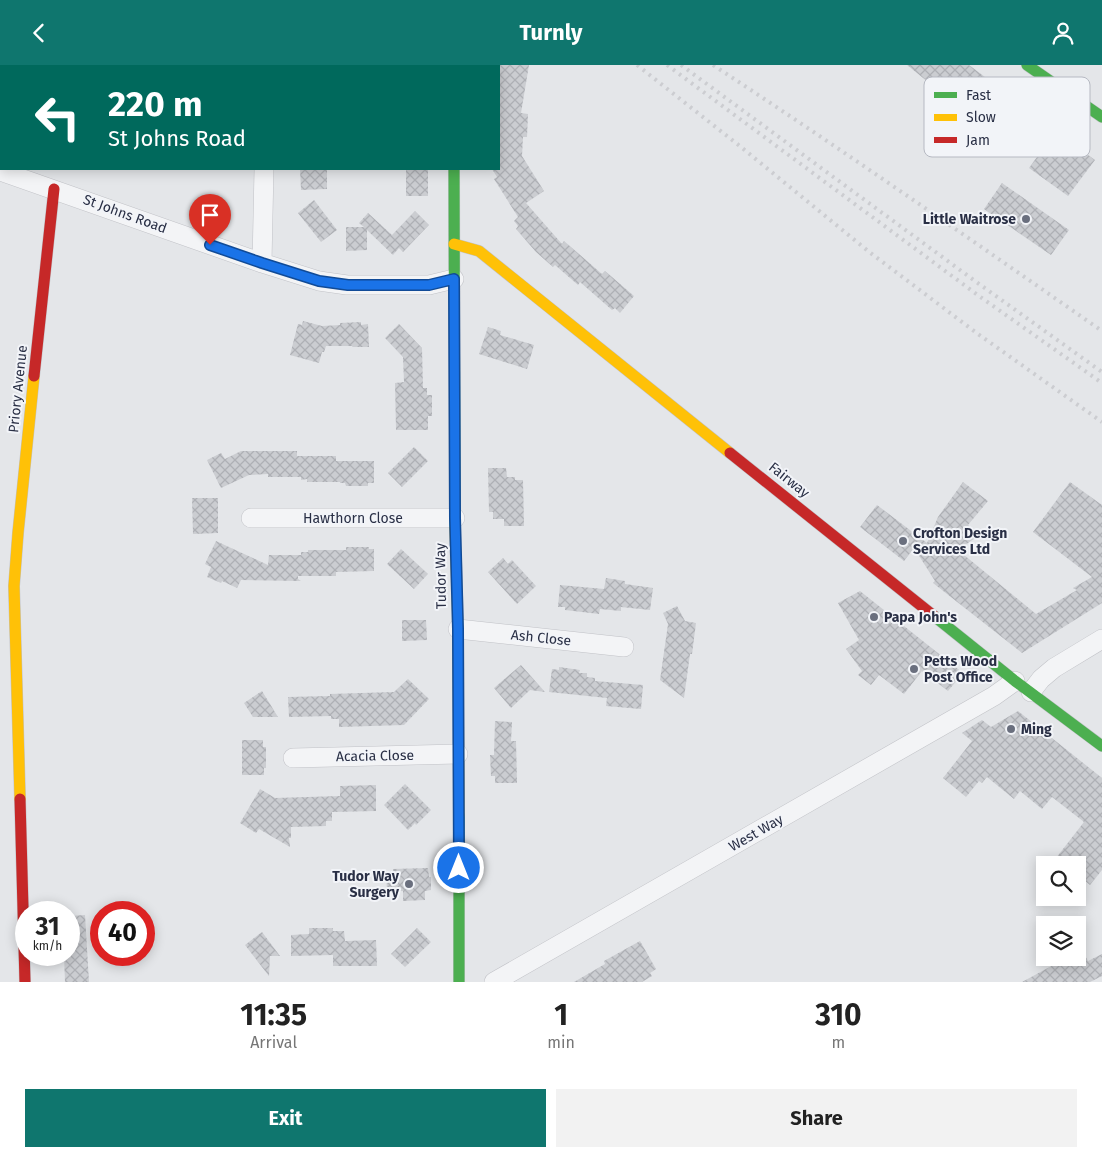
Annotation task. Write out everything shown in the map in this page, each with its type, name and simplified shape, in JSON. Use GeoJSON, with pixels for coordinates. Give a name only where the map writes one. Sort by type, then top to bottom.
{"type":"FeatureCollection","features":[{"type":"Feature","properties":{"kind":"street"},"geometry":{"type":"LineString","coordinates":[[1037,68],[1049,77]]}},
{"type":"Feature","properties":{"kind":"street"},"geometry":{"type":"LineString","coordinates":[[1090,108],[1102,117]]}},
{"type":"Feature","properties":{"kind":"street"},"geometry":{"type":"LineString","coordinates":[[262,263],[264,170]]}},
{"type":"Feature","properties":{"kind":"street","name":"Tudor Way"},"geometry":{"type":"LineString","coordinates":[[454,170],[459,982]]}},
{"type":"Feature","properties":{"kind":"street","name":"St Johns Road"},"geometry":{"type":"LineString","coordinates":[[0,171],[262,263],[319,281],[348,285],[429,285],[454,279]]}},
{"type":"Feature","properties":{"kind":"street","name":"Priory Avenue"},"geometry":{"type":"LineString","coordinates":[[25,982],[14,586],[54,189]]}},
{"type":"Feature","properties":{"kind":"street","name":"Fairway"},"geometry":{"type":"LineString","coordinates":[[454,244],[479,251],[1015,681],[1102,746]]}},
{"type":"Feature","properties":{"kind":"street","name":"Hawthorn Close"},"geometry":{"type":"LineString","coordinates":[[251,518],[455,518]]}},
{"type":"Feature","properties":{"kind":"street","name":"Ash Close"},"geometry":{"type":"LineString","coordinates":[[458,629],[624,647]]}},
{"type":"Feature","properties":{"kind":"street"},"geometry":{"type":"LineString","coordinates":[[1031,692],[1041,679],[1054,668],[1102,639]]}},
{"type":"Feature","properties":{"kind":"street","name":"West Way"},"geometry":{"type":"LineString","coordinates":[[494,982],[969,711],[1015,681]]}},
{"type":"Feature","properties":{"kind":"street","name":"Acacia Close"},"geometry":{"type":"LineString","coordinates":[[293,757],[458,754]]}},
{"type":"Feature","properties":{"kind":"building"},"geometry":{"type":"Polygon","coordinates":[[[500,65],[529,65],[521,113],[528,114],[527,137],[523,137],[522,156],[544,191],[526,203],[562,244],[564,241],[602,274],[605,271],[634,296],[620,313],[615,308],[612,310],[580,282],[578,285],[555,265],[553,267],[536,252],[516,229],[518,226],[514,221],[518,217],[494,179],[497,177],[493,170],[500,170],[500,65]]]}},
{"type":"Feature","properties":{"kind":"building"},"geometry":{"type":"Polygon","coordinates":[[[907,65],[969,65],[985,77],[924,77],[924,79],[907,65]]]}},
{"type":"Feature","properties":{"kind":"building"},"geometry":{"type":"Polygon","coordinates":[[[1090,156],[1095,160],[1068,196],[1029,168],[1037,157],[1090,156]]]}},
{"type":"Feature","properties":{"kind":"building"},"geometry":{"type":"Polygon","coordinates":[[[300,170],[327,170],[327,189],[301,190],[300,170]]]}},
{"type":"Feature","properties":{"kind":"building"},"geometry":{"type":"Polygon","coordinates":[[[406,170],[428,170],[428,196],[406,196],[406,170]]]}},
{"type":"Feature","properties":{"kind":"building","name":"Little Waitrose"},"geometry":{"type":"Polygon","coordinates":[[[1002,183],[1069,230],[1051,255],[984,209],[1002,183]]]}},
{"type":"Feature","properties":{"kind":"building"},"geometry":{"type":"Polygon","coordinates":[[[314,200],[337,230],[321,242],[298,213],[314,200]]]}},
{"type":"Feature","properties":{"kind":"building"},"geometry":{"type":"Polygon","coordinates":[[[415,211],[429,225],[403,252],[399,248],[393,255],[367,230],[367,250],[346,251],[346,227],[364,227],[359,223],[368,213],[392,235],[415,211]]]}},
{"type":"Feature","properties":{"kind":"building"},"geometry":{"type":"Polygon","coordinates":[[[303,321],[322,326],[361,322],[361,325],[368,324],[369,347],[326,346],[319,363],[290,355],[298,324],[302,325],[303,321]]]}},
{"type":"Feature","properties":{"kind":"building"},"geometry":{"type":"Polygon","coordinates":[[[399,324],[422,348],[423,388],[427,388],[427,395],[432,395],[432,416],[428,416],[428,430],[396,430],[395,383],[404,382],[403,357],[385,338],[399,324]]]}},
{"type":"Feature","properties":{"kind":"building"},"geometry":{"type":"Polygon","coordinates":[[[488,327],[501,331],[500,335],[534,345],[527,369],[479,354],[488,327]]]}},
{"type":"Feature","properties":{"kind":"building"},"geometry":{"type":"Polygon","coordinates":[[[414,447],[428,461],[402,487],[388,473],[414,447]]]}},
{"type":"Feature","properties":{"kind":"building"},"geometry":{"type":"Polygon","coordinates":[[[241,451],[297,451],[297,456],[336,456],[336,461],[374,461],[374,483],[368,483],[368,486],[346,486],[345,483],[340,482],[307,482],[307,479],[301,480],[301,477],[268,477],[268,474],[249,475],[221,488],[207,460],[221,453],[225,459],[241,451]]]}},
{"type":"Feature","properties":{"kind":"building"},"geometry":{"type":"Polygon","coordinates":[[[488,468],[506,468],[507,477],[523,480],[524,526],[504,526],[504,519],[493,519],[493,512],[489,512],[488,468]]]}},
{"type":"Feature","properties":{"kind":"building"},"geometry":{"type":"Polygon","coordinates":[[[963,482],[988,501],[968,525],[978,536],[958,550],[1036,614],[1077,590],[1073,588],[1092,577],[1033,532],[1070,482],[1102,505],[1102,603],[1022,653],[933,583],[935,581],[914,548],[904,561],[860,527],[877,505],[927,543],[938,517],[963,482]]]}},
{"type":"Feature","properties":{"kind":"building"},"geometry":{"type":"Polygon","coordinates":[[[192,498],[218,498],[218,533],[193,534],[192,498]]]}},
{"type":"Feature","properties":{"kind":"building"},"geometry":{"type":"Polygon","coordinates":[[[216,541],[268,565],[269,555],[301,555],[301,552],[308,552],[308,550],[346,550],[346,547],[369,547],[369,549],[374,549],[374,571],[336,572],[336,576],[298,576],[298,579],[301,581],[241,580],[237,588],[207,577],[211,567],[205,564],[216,541]]]}},
{"type":"Feature","properties":{"kind":"building"},"geometry":{"type":"Polygon","coordinates":[[[401,549],[428,574],[414,589],[387,564],[401,549]]]}},
{"type":"Feature","properties":{"kind":"building"},"geometry":{"type":"Polygon","coordinates":[[[503,558],[508,564],[512,560],[536,586],[517,604],[488,572],[503,558]]]}},
{"type":"Feature","properties":{"kind":"building"},"geometry":{"type":"Polygon","coordinates":[[[606,578],[625,581],[625,584],[653,588],[650,610],[621,607],[621,611],[600,609],[599,614],[565,610],[565,607],[558,607],[560,585],[604,589],[606,578]]]}},
{"type":"Feature","properties":{"kind":"building"},"geometry":{"type":"Polygon","coordinates":[[[860,591],[963,673],[948,691],[922,671],[904,694],[879,675],[871,685],[858,675],[862,671],[846,649],[859,640],[838,603],[860,591]]]}},
{"type":"Feature","properties":{"kind":"building"},"geometry":{"type":"Polygon","coordinates":[[[677,606],[685,621],[696,623],[684,698],[660,680],[668,624],[663,613],[677,606]]]}},
{"type":"Feature","properties":{"kind":"building"},"geometry":{"type":"Polygon","coordinates":[[[402,620],[426,620],[427,640],[402,641],[402,620]]]}},
{"type":"Feature","properties":{"kind":"building"},"geometry":{"type":"Polygon","coordinates":[[[521,665],[545,692],[530,690],[511,708],[494,688],[521,665]]]}},
{"type":"Feature","properties":{"kind":"building"},"geometry":{"type":"Polygon","coordinates":[[[559,667],[580,670],[579,673],[587,673],[587,677],[595,678],[595,681],[643,685],[641,709],[606,706],[607,698],[549,692],[552,669],[559,670],[559,667]]]}},
{"type":"Feature","properties":{"kind":"building"},"geometry":{"type":"Polygon","coordinates":[[[408,679],[429,699],[404,725],[339,727],[339,719],[331,719],[331,716],[289,717],[288,697],[394,692],[408,679]]]}},
{"type":"Feature","properties":{"kind":"building"},"geometry":{"type":"Polygon","coordinates":[[[262,691],[278,717],[253,717],[244,703],[262,691]]]}},
{"type":"Feature","properties":{"kind":"building"},"geometry":{"type":"Polygon","coordinates":[[[1018,711],[1102,778],[1102,870],[1090,885],[1086,882],[1086,856],[1058,856],[1084,822],[1052,797],[1042,809],[1020,791],[1014,799],[987,777],[982,783],[979,781],[966,797],[943,778],[972,741],[962,733],[982,720],[991,727],[1018,711]]]}},
{"type":"Feature","properties":{"kind":"building"},"geometry":{"type":"Polygon","coordinates":[[[495,721],[512,722],[511,741],[516,741],[517,783],[495,783],[495,776],[491,776],[490,755],[494,755],[495,721]]]}},
{"type":"Feature","properties":{"kind":"building"},"geometry":{"type":"Polygon","coordinates":[[[242,740],[263,740],[263,747],[266,747],[264,775],[242,775],[242,740]]]}},
{"type":"Feature","properties":{"kind":"building"},"geometry":{"type":"Polygon","coordinates":[[[405,784],[431,810],[408,830],[384,805],[405,784]]]}},
{"type":"Feature","properties":{"kind":"building"},"geometry":{"type":"Polygon","coordinates":[[[376,785],[376,811],[332,812],[332,821],[326,821],[326,826],[291,827],[290,847],[259,829],[256,833],[240,823],[260,789],[275,798],[340,796],[340,786],[376,785]]]}},
{"type":"Feature","properties":{"kind":"building","name":"Tudor Way Surgery"},"geometry":{"type":"Polygon","coordinates":[[[428,868],[429,877],[431,877],[431,890],[425,891],[425,900],[403,901],[403,891],[387,892],[386,871],[428,868]]]}},
{"type":"Feature","properties":{"kind":"building"},"geometry":{"type":"Polygon","coordinates":[[[80,915],[85,915],[89,982],[65,982],[64,966],[80,966],[80,915]]]}},
{"type":"Feature","properties":{"kind":"building"},"geometry":{"type":"Polygon","coordinates":[[[309,928],[333,928],[333,931],[344,931],[345,941],[376,940],[377,966],[333,966],[333,955],[291,956],[291,935],[309,934],[309,928]]]}},
{"type":"Feature","properties":{"kind":"building"},"geometry":{"type":"Polygon","coordinates":[[[417,928],[431,942],[405,967],[391,954],[417,928]]]}},
{"type":"Feature","properties":{"kind":"building"},"geometry":{"type":"Polygon","coordinates":[[[262,932],[280,956],[270,956],[269,976],[245,945],[262,932]]]}},
{"type":"Feature","properties":{"kind":"building"},"geometry":{"type":"Polygon","coordinates":[[[640,941],[656,969],[650,973],[652,976],[642,982],[574,982],[605,964],[604,961],[640,941]]]}},
{"type":"Feature","properties":{"kind":"building"},"geometry":{"type":"Polygon","coordinates":[[[1102,954],[1102,976],[1090,982],[1022,982],[1051,966],[1086,966],[1086,957],[1088,961],[1102,954]]]}},
{"type":"Feature","properties":{"kind":"railway"},"geometry":{"type":"LineString","coordinates":[[637,65],[868,251],[978,334],[1102,422]]}},
{"type":"Feature","properties":{"kind":"railway"},"geometry":{"type":"LineString","coordinates":[[667,65],[979,296],[1102,383]]}},
{"type":"Feature","properties":{"kind":"railway"},"geometry":{"type":"LineString","coordinates":[[681,65],[1102,372]]}},
{"type":"Feature","properties":{"kind":"railway"},"geometry":{"type":"LineString","coordinates":[[713,65],[860,163],[1102,331]]}},
{"type":"Feature","properties":{"kind":"traffic: fast"},"geometry":{"type":"LineString","coordinates":[[1027,65],[1044,77]]}},
{"type":"Feature","properties":{"kind":"traffic: fast"},"geometry":{"type":"LineString","coordinates":[[1090,109],[1102,117]]}},
{"type":"Feature","properties":{"kind":"traffic: fast"},"geometry":{"type":"LineString","coordinates":[[454,170],[455,528]]}},
{"type":"Feature","properties":{"kind":"traffic: fast"},"geometry":{"type":"LineString","coordinates":[[934,616],[1015,681],[1102,746]]}},
{"type":"Feature","properties":{"kind":"traffic: fast"},"geometry":{"type":"LineString","coordinates":[[459,815],[459,982]]}},
{"type":"Feature","properties":{"kind":"traffic: slow"},"geometry":{"type":"LineString","coordinates":[[454,244],[479,251],[730,453]]}},
{"type":"Feature","properties":{"kind":"traffic: slow"},"geometry":{"type":"LineString","coordinates":[[20,799],[14,586],[34,376]]}},
{"type":"Feature","properties":{"kind":"traffic: slow"},"geometry":{"type":"LineString","coordinates":[[455,528],[458,629],[459,815]]}},
{"type":"Feature","properties":{"kind":"traffic: jam"},"geometry":{"type":"LineString","coordinates":[[34,376],[54,189]]}},
{"type":"Feature","properties":{"kind":"traffic: jam"},"geometry":{"type":"LineString","coordinates":[[730,453],[934,616]]}},
{"type":"Feature","properties":{"kind":"traffic: jam"},"geometry":{"type":"LineString","coordinates":[[20,799],[25,982]]}},
{"type":"Feature","properties":{"kind":"place","name":"Little Waitrose"},"geometry":{"type":"Point","coordinates":[1026,219]}},
{"type":"Feature","properties":{"kind":"place","name":"Crofton Design Services Ltd"},"geometry":{"type":"Point","coordinates":[903,541]}},
{"type":"Feature","properties":{"kind":"place","name":"Papa John's"},"geometry":{"type":"Point","coordinates":[874,617]}},
{"type":"Feature","properties":{"kind":"place","name":"Petts Wood Post Office"},"geometry":{"type":"Point","coordinates":[914,669]}},
{"type":"Feature","properties":{"kind":"place","name":"Ming"},"geometry":{"type":"Point","coordinates":[1011,729]}},
{"type":"Feature","properties":{"kind":"place","name":"Tudor Way Surgery"},"geometry":{"type":"Point","coordinates":[409,884]}},
{"type":"Feature","properties":{"kind":"route"},"geometry":{"type":"LineString","coordinates":[[210,245],[319,281],[348,285],[429,285],[454,279],[459,868]]}}]}
